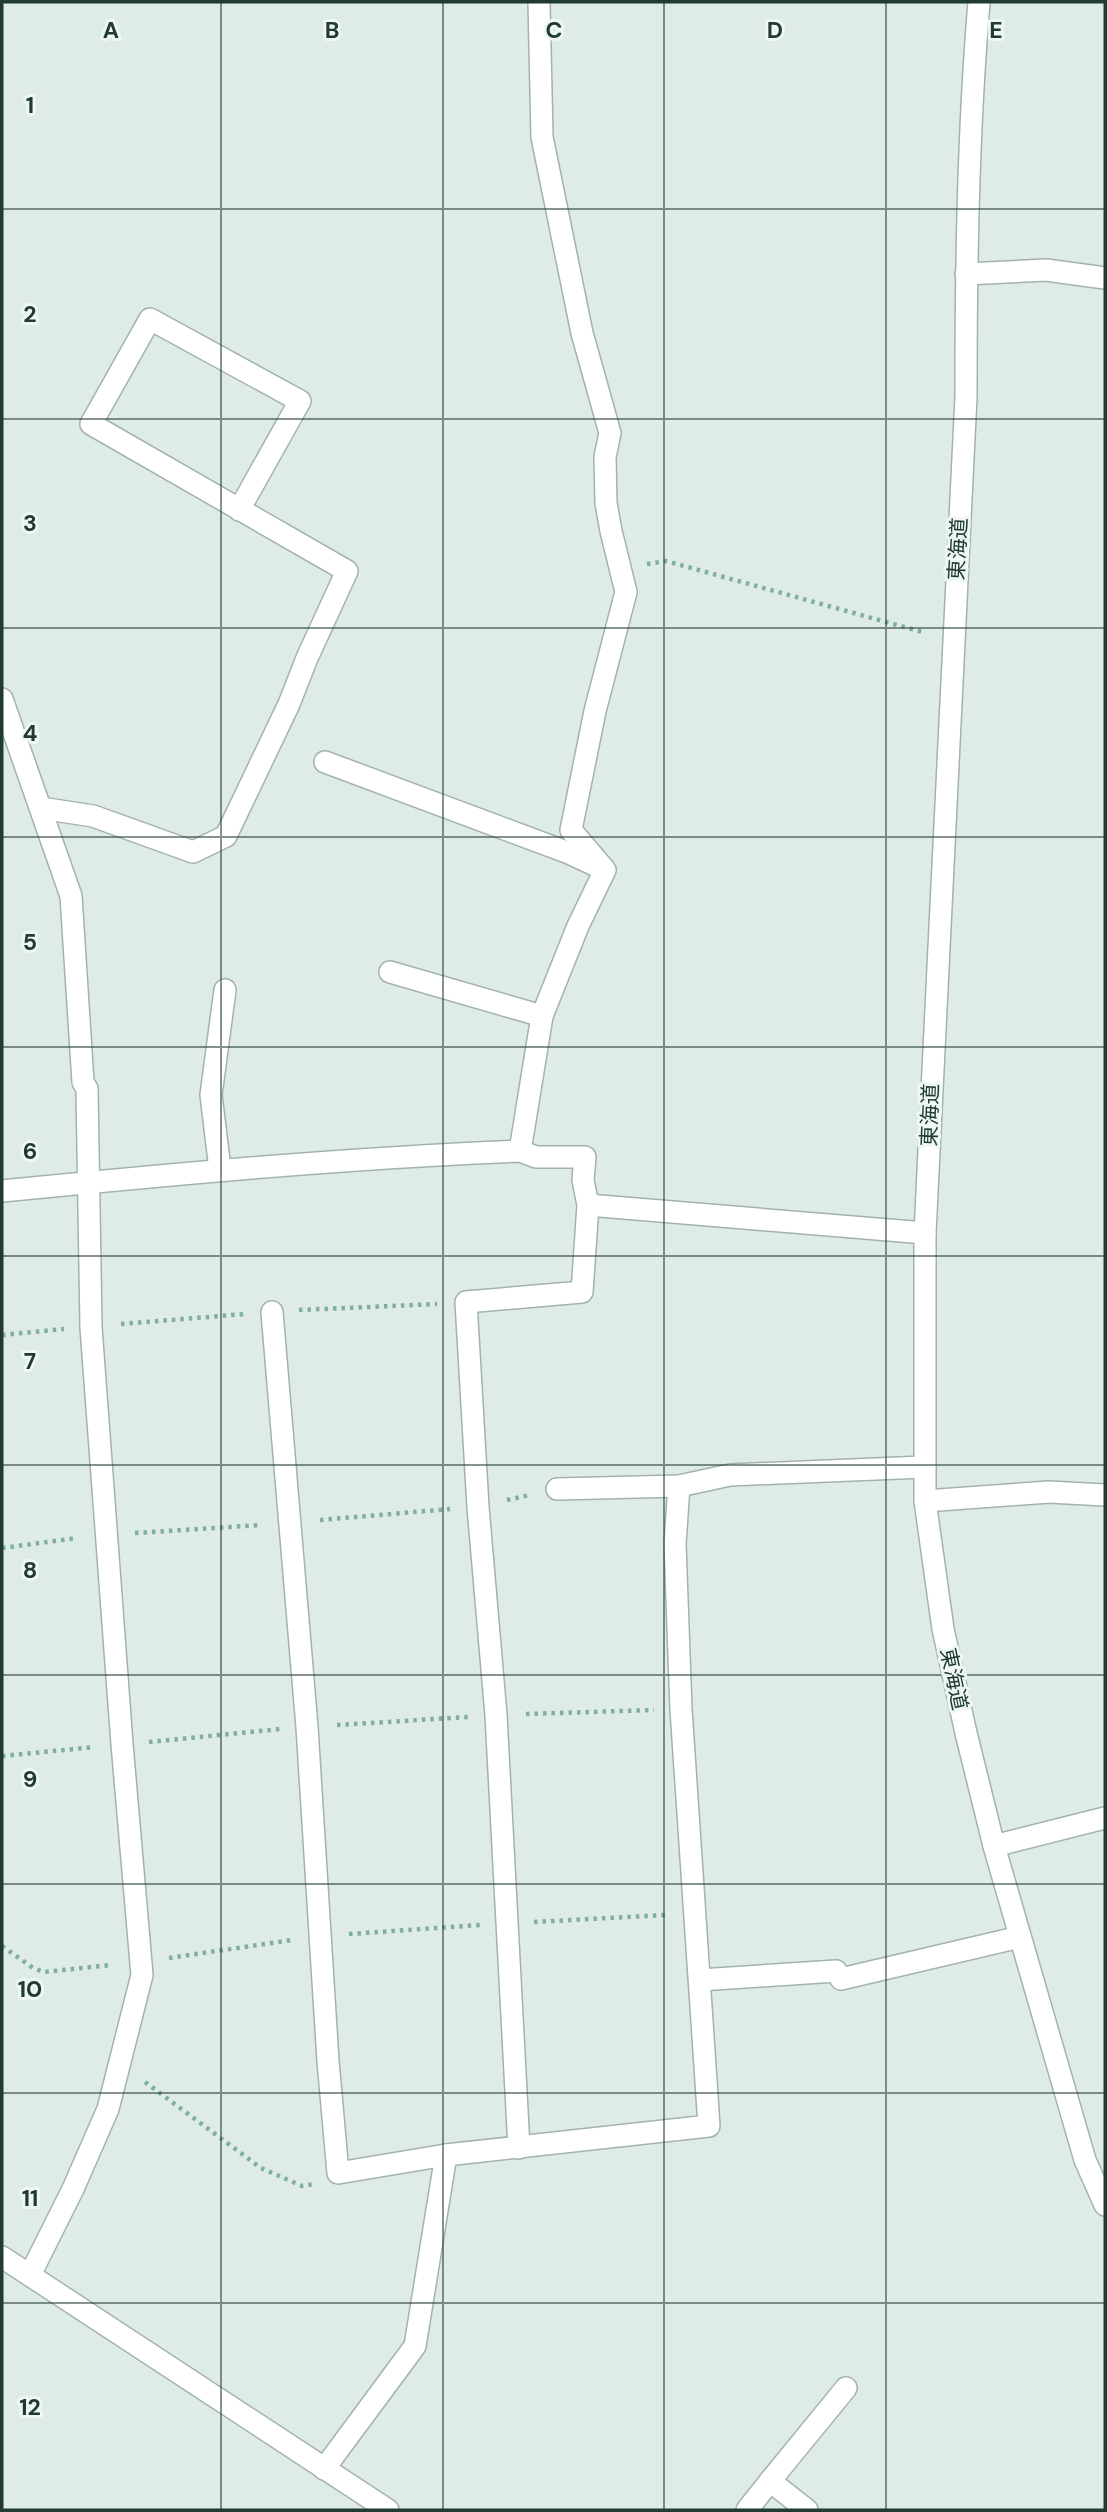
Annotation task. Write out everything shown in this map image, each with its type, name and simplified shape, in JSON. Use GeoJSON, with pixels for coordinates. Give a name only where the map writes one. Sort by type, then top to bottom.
{"type":"FeatureCollection","features":[{"type":"Feature","properties":{"kind":"street"},"geometry":{"type":"LineString","coordinates":[[539,2],[542,137],[582,333],[610,433],[605,457],[605,484],[611,531],[626,592],[594,711],[571,831],[605,870]]}},
{"type":"Feature","properties":{"kind":"street","name":"東海道"},"geometry":{"type":"LineString","coordinates":[[979,2],[972,79],[966,274],[966,397],[925,1233],[923,1467],[925,1501],[943,1629],[994,1846],[1085,2160],[1105,2205]]}},
{"type":"Feature","properties":{"kind":"street"},"geometry":{"type":"LineString","coordinates":[[966,274],[1046,270],[1105,278]]}},
{"type":"Feature","properties":{"kind":"street"},"geometry":{"type":"LineString","coordinates":[[41,808],[93,816],[193,852],[226,836],[289,704],[347,571],[239,510],[91,424],[150,319],[300,401],[239,510]]}},
{"type":"Feature","properties":{"kind":"street"},"geometry":{"type":"LineString","coordinates":[[2,699],[71,897],[83,1082],[87,1089],[91,1327],[122,1744],[142,1962],[142,1975],[108,2109],[73,2189],[30,2275]]}},
{"type":"Feature","properties":{"kind":"street"},"geometry":{"type":"LineString","coordinates":[[325,762],[569,853],[605,870]]}},
{"type":"Feature","properties":{"kind":"street"},"geometry":{"type":"LineString","coordinates":[[520,1151],[542,1016],[578,926],[605,870]]}},
{"type":"Feature","properties":{"kind":"street"},"geometry":{"type":"LineString","coordinates":[[390,972],[542,1016]]}},
{"type":"Feature","properties":{"kind":"street"},"geometry":{"type":"LineString","coordinates":[[220,1169],[211,1095],[225,990]]}},
{"type":"Feature","properties":{"kind":"street"},"geometry":{"type":"LineString","coordinates":[[2,1191],[382,1156],[520,1151],[536,1157],[585,1157],[583,1180],[588,1205],[582,1292],[466,1303],[478,1507],[496,1715],[519,2148]]}},
{"type":"Feature","properties":{"kind":"street"},"geometry":{"type":"LineString","coordinates":[[588,1205],[925,1233]]}},
{"type":"Feature","properties":{"kind":"street"},"geometry":{"type":"LineString","coordinates":[[272,1312],[307,1727],[338,2173],[446,2155],[709,2126],[681,1709],[675,1544],[679,1486]]}},
{"type":"Feature","properties":{"kind":"street"},"geometry":{"type":"LineString","coordinates":[[557,1489],[679,1486],[730,1475],[923,1467]]}},
{"type":"Feature","properties":{"kind":"street"},"geometry":{"type":"LineString","coordinates":[[925,1501],[1049,1492],[1105,1495]]}},
{"type":"Feature","properties":{"kind":"street"},"geometry":{"type":"LineString","coordinates":[[994,1846],[1105,1818]]}},
{"type":"Feature","properties":{"kind":"street"},"geometry":{"type":"LineString","coordinates":[[700,1980],[836,1971],[841,1979],[1020,1937]]}},
{"type":"Feature","properties":{"kind":"street"},"geometry":{"type":"LineString","coordinates":[[324,2469],[415,2347],[446,2155]]}},
{"type":"Feature","properties":{"kind":"street"},"geometry":{"type":"LineString","coordinates":[[2,2257],[388,2510]]}},
{"type":"Feature","properties":{"kind":"street"},"geometry":{"type":"LineString","coordinates":[[747,2510],[845,2388]]}},
{"type":"Feature","properties":{"kind":"street"},"geometry":{"type":"LineString","coordinates":[[770,2481],[807,2510]]}},
{"type":"Feature","properties":{"kind":"path"},"geometry":{"type":"LineString","coordinates":[[619,567],[666,561],[953,640]]}},
{"type":"Feature","properties":{"kind":"path"},"geometry":{"type":"LineString","coordinates":[[2,1335],[91,1327]]}},
{"type":"Feature","properties":{"kind":"path"},"geometry":{"type":"LineString","coordinates":[[2,1548],[106,1534],[190,1531],[478,1507],[557,1489]]}},
{"type":"Feature","properties":{"kind":"path"},"geometry":{"type":"LineString","coordinates":[[2,1756],[307,1727],[496,1715],[681,1709]]}},
{"type":"Feature","properties":{"kind":"path"},"geometry":{"type":"LineString","coordinates":[[2,1945],[33,1968],[44,1972],[142,1962],[320,1936]]}},
{"type":"Feature","properties":{"kind":"path"},"geometry":{"type":"LineString","coordinates":[[120,2066],[261,2168],[302,2186],[331,2180],[338,2173]]}}]}
